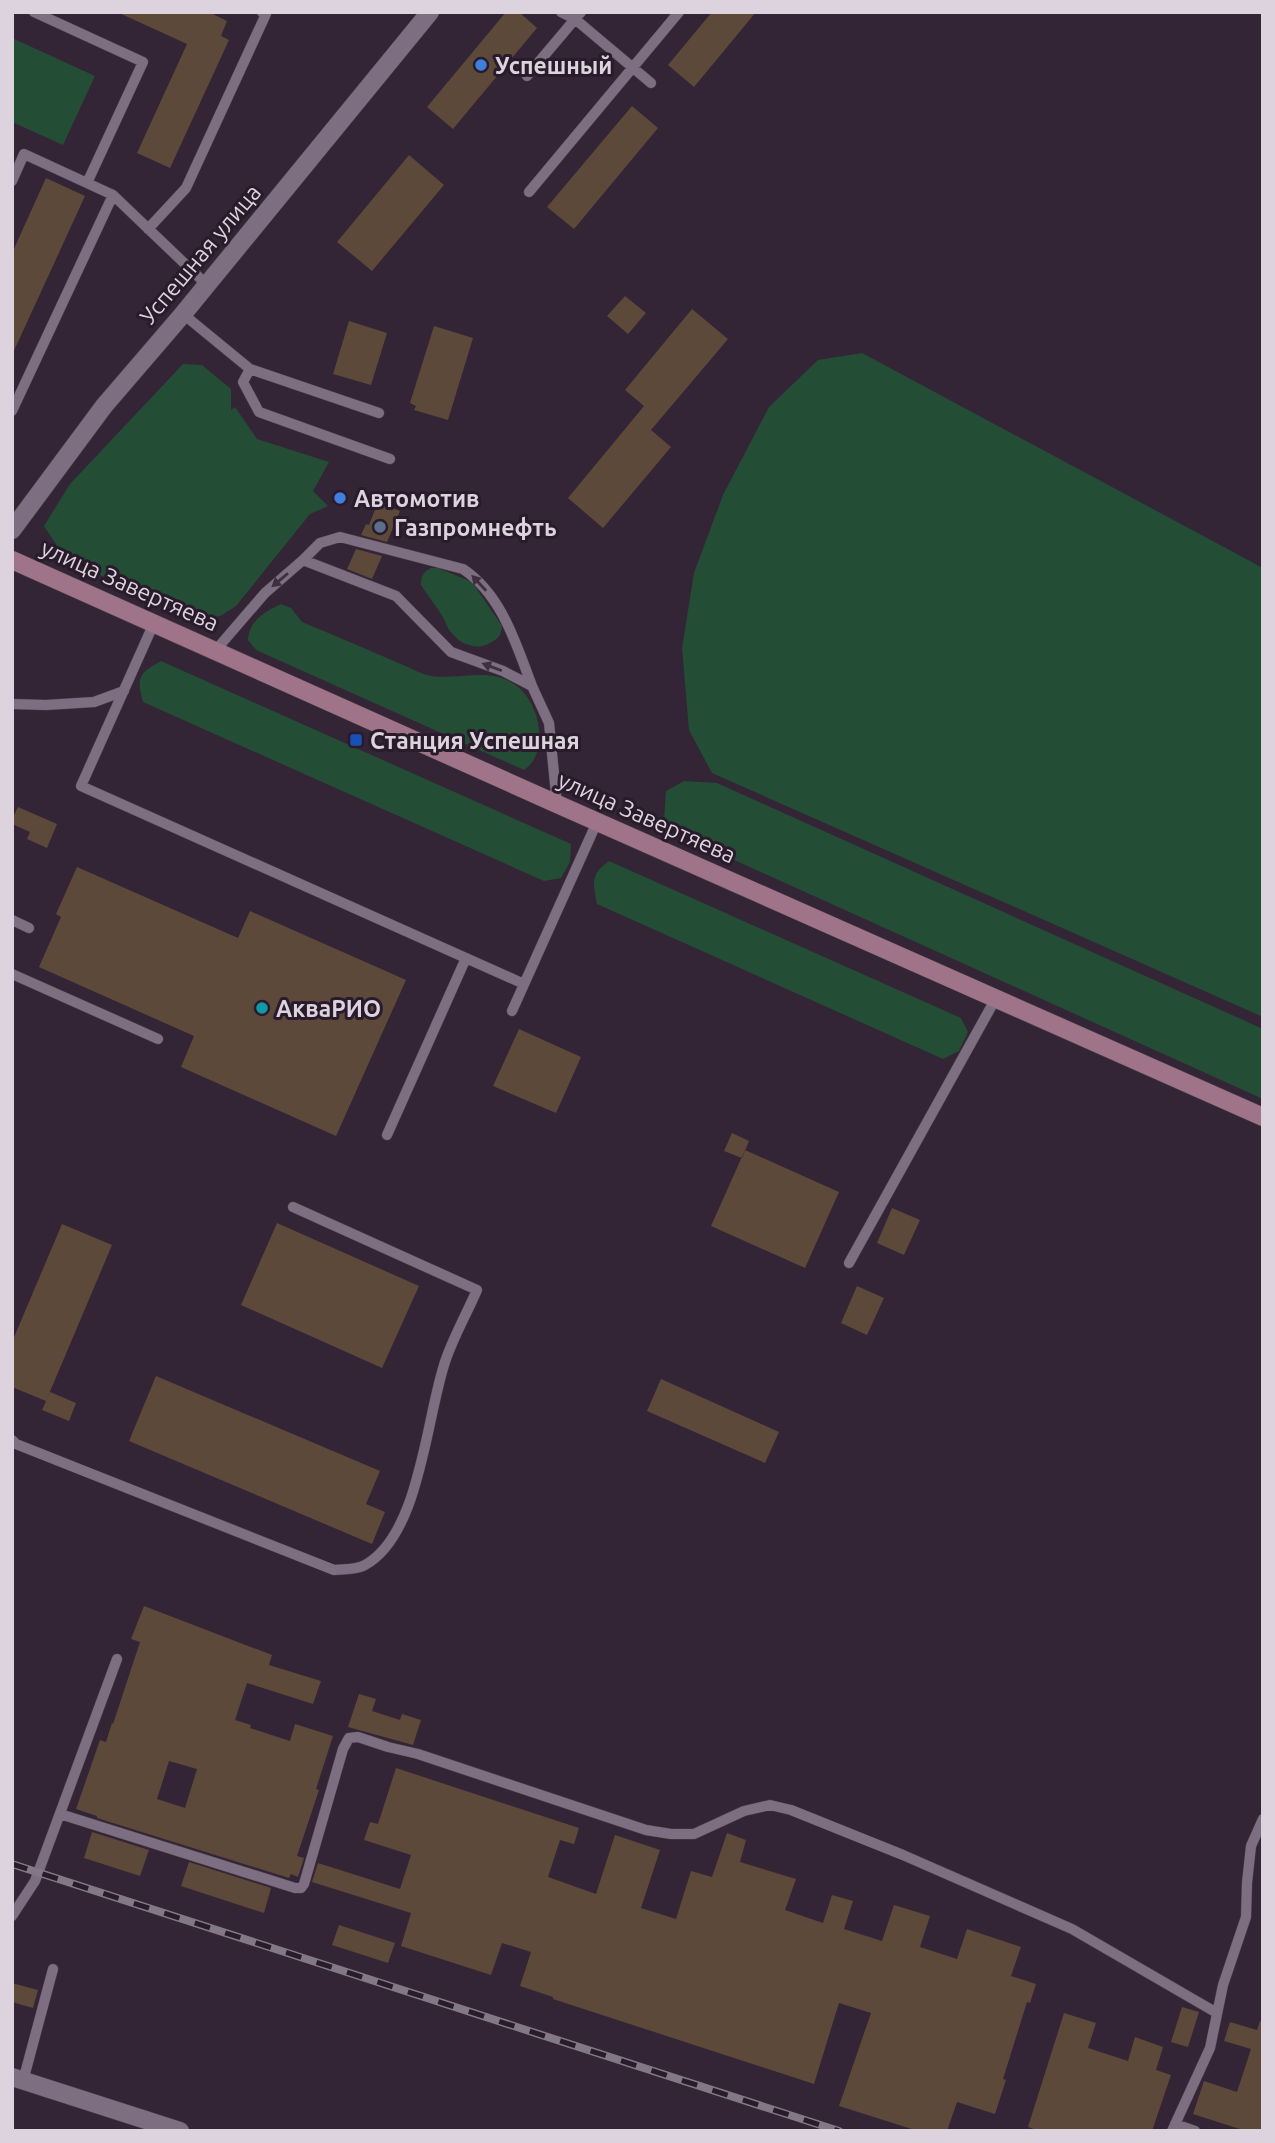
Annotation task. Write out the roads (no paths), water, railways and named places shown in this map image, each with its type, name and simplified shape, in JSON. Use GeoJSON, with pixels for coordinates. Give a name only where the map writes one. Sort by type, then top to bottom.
{"type":"FeatureCollection","features":[{"type":"Feature","properties":{"kind":"main road","name":"улица Завертяева"},"geometry":{"type":"LineString","coordinates":[[12,560],[1263,1117]]}},
{"type":"Feature","properties":{"kind":"street","name":"Успешная улица"},"geometry":{"type":"LineString","coordinates":[[12,530],[104,406],[207,285],[430,12]]}},
{"type":"Feature","properties":{"kind":"street"},"geometry":{"type":"LineString","coordinates":[[18,2079],[180,2131]]}},
{"type":"Feature","properties":{"kind":"lane"},"geometry":{"type":"LineString","coordinates":[[34,12],[143,62],[87,183]]}},
{"type":"Feature","properties":{"kind":"lane"},"geometry":{"type":"LineString","coordinates":[[148,229],[186,188],[266,14],[262,12]]}},
{"type":"Feature","properties":{"kind":"lane"},"geometry":{"type":"LineString","coordinates":[[561,12],[578,16],[651,83]]}},
{"type":"Feature","properties":{"kind":"lane"},"geometry":{"type":"LineString","coordinates":[[529,192],[679,12]]}},
{"type":"Feature","properties":{"kind":"lane"},"geometry":{"type":"LineString","coordinates":[[527,76],[578,16]]}},
{"type":"Feature","properties":{"kind":"lane"},"geometry":{"type":"LineString","coordinates":[[12,181],[24,154],[113,195],[207,285]]}},
{"type":"Feature","properties":{"kind":"lane"},"geometry":{"type":"LineString","coordinates":[[12,411],[113,195]]}},
{"type":"Feature","properties":{"kind":"lane"},"geometry":{"type":"LineString","coordinates":[[183,314],[250,369],[379,413]]}},
{"type":"Feature","properties":{"kind":"lane"},"geometry":{"type":"LineString","coordinates":[[250,369],[243,382],[259,412],[390,459]]}},
{"type":"Feature","properties":{"kind":"lane"},"geometry":{"type":"LineString","coordinates":[[215,651],[265,593],[320,543],[340,537],[463,569],[479,580],[507,621],[549,723],[557,804]]}},
{"type":"Feature","properties":{"kind":"lane"},"geometry":{"type":"LineString","coordinates":[[303,560],[396,596],[451,652],[503,671],[532,686]]}},
{"type":"Feature","properties":{"kind":"lane"},"geometry":{"type":"LineString","coordinates":[[154,623],[81,786],[524,984]]}},
{"type":"Feature","properties":{"kind":"lane"},"geometry":{"type":"LineString","coordinates":[[12,704],[94,702],[124,691]]}},
{"type":"Feature","properties":{"kind":"lane"},"geometry":{"type":"LineString","coordinates":[[512,1011],[597,822]]}},
{"type":"Feature","properties":{"kind":"lane"},"geometry":{"type":"LineString","coordinates":[[12,920],[29,928]]}},
{"type":"Feature","properties":{"kind":"lane"},"geometry":{"type":"LineString","coordinates":[[387,1135],[466,958]]}},
{"type":"Feature","properties":{"kind":"lane"},"geometry":{"type":"LineString","coordinates":[[12,974],[158,1039]]}},
{"type":"Feature","properties":{"kind":"lane"},"geometry":{"type":"LineString","coordinates":[[849,1263],[996,998]]}},
{"type":"Feature","properties":{"kind":"lane"},"geometry":{"type":"LineString","coordinates":[[12,1440],[16,1444],[334,1570],[364,1566],[382,1551],[400,1527],[421,1464],[446,1359],[477,1290],[293,1207]]}},
{"type":"Feature","properties":{"kind":"lane"},"geometry":{"type":"LineString","coordinates":[[12,1916],[35,1881],[117,1659]]}},
{"type":"Feature","properties":{"kind":"lane"},"geometry":{"type":"LineString","coordinates":[[60,1814],[302,1888],[343,1749],[349,1738],[358,1737],[418,1754],[646,1830],[694,1834],[744,1811],[771,1805],[791,1810],[903,1855],[1072,1929],[1217,2013]]}},
{"type":"Feature","properties":{"kind":"lane"},"geometry":{"type":"LineString","coordinates":[[1195,2131],[1174,2128],[1210,2048],[1223,1985],[1246,1917],[1251,1846],[1263,1819]]}},
{"type":"Feature","properties":{"kind":"lane"},"geometry":{"type":"LineString","coordinates":[[18,2079],[53,1969]]}},
{"type":"Feature","properties":{"kind":"railway"},"geometry":{"type":"LineString","coordinates":[[12,1864],[839,2131]]}},
{"type":"Feature","properties":{"kind":"place","name":"Успешный"},"geometry":{"type":"Point","coordinates":[481,65]}},
{"type":"Feature","properties":{"kind":"place","name":"Автомотив"},"geometry":{"type":"Point","coordinates":[340,498]}},
{"type":"Feature","properties":{"kind":"place","name":"Газпромнефть"},"geometry":{"type":"Point","coordinates":[380,527]}},
{"type":"Feature","properties":{"kind":"place","name":"Станция Успешная"},"geometry":{"type":"Point","coordinates":[356,740]}},
{"type":"Feature","properties":{"kind":"place","name":"АкваРИО"},"geometry":{"type":"Point","coordinates":[262,1008]}}]}
